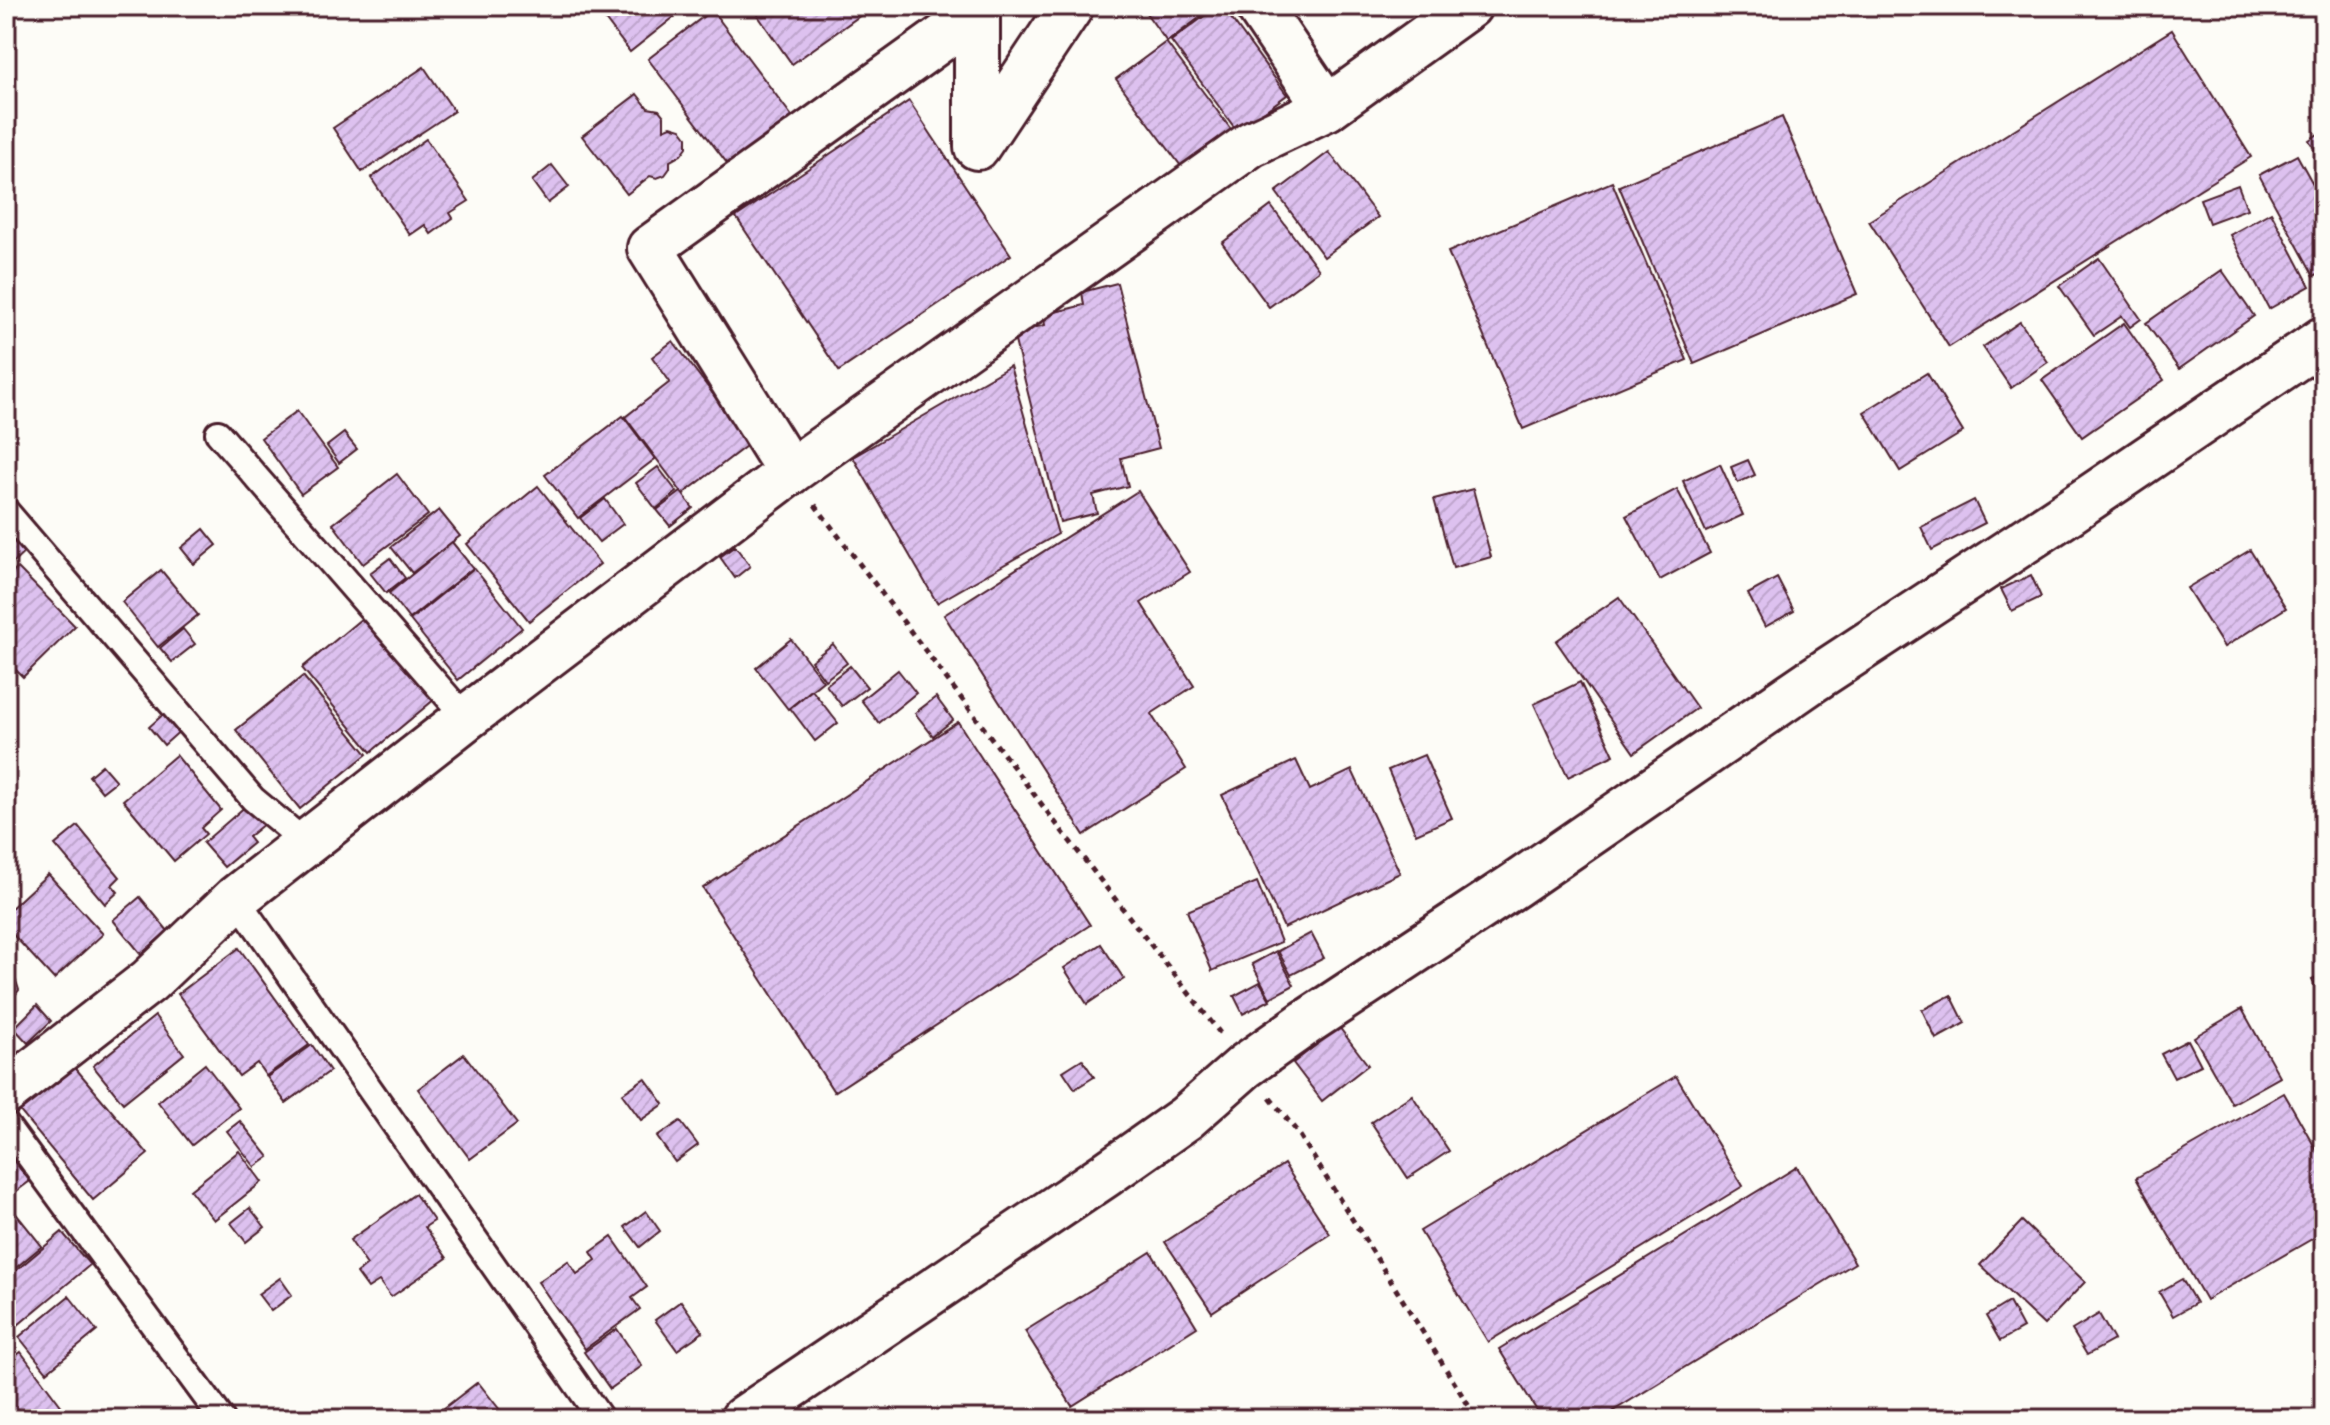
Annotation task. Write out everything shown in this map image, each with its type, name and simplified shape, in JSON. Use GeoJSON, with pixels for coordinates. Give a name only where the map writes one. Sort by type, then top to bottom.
{"type":"FeatureCollection","features":[{"type":"Feature","properties":{"kind":"street"},"geometry":{"type":"LineString","coordinates":[[790,472],[650,248],[977,13],[977,147],[1071,6]]}},
{"type":"Feature","properties":{"kind":"street"},"geometry":{"type":"LineString","coordinates":[[1258,6],[1327,108]]}},
{"type":"Feature","properties":{"kind":"street"},"geometry":{"type":"LineString","coordinates":[[6,1092],[149,981],[236,898],[466,718],[790,472],[1251,144],[1327,108],[1469,6]]}},
{"type":"Feature","properties":{"kind":"street"},"geometry":{"type":"LineString","coordinates":[[743,1419],[1105,1175],[1186,1118],[1245,1066],[1810,682],[2324,339]]}},
{"type":"Feature","properties":{"kind":"lane"},"geometry":{"type":"LineString","coordinates":[[218,433],[466,718]]}},
{"type":"Feature","properties":{"kind":"lane"},"geometry":{"type":"LineString","coordinates":[[6,511],[253,799],[306,843]]}},
{"type":"Feature","properties":{"kind":"lane"},"geometry":{"type":"LineString","coordinates":[[236,898],[601,1419]]}},
{"type":"Feature","properties":{"kind":"lane"},"geometry":{"type":"LineString","coordinates":[[6,1125],[222,1419]]}},
{"type":"Feature","properties":{"kind":"path"},"geometry":{"type":"LineString","coordinates":[[790,472],[1058,826],[1299,1134],[1477,1419]]}},
{"type":"Feature","properties":{"kind":"building"},"geometry":{"type":"Polygon","coordinates":[[[595,6],[688,6],[630,52],[595,6]]]}},
{"type":"Feature","properties":{"kind":"building"},"geometry":{"type":"Polygon","coordinates":[[[751,6],[871,6],[872,7],[792,64],[751,6]]]}},
{"type":"Feature","properties":{"kind":"building"},"geometry":{"type":"Polygon","coordinates":[[[1141,6],[1215,6],[1167,42],[1141,6]]]}},
{"type":"Feature","properties":{"kind":"building"},"geometry":{"type":"Polygon","coordinates":[[[1222,6],[1287,95],[1237,131],[1171,41],[1222,6]]]}},
{"type":"Feature","properties":{"kind":"building"},"geometry":{"type":"Polygon","coordinates":[[[712,10],[794,119],[730,167],[648,59],[712,10]]]}},
{"type":"Feature","properties":{"kind":"building"},"geometry":{"type":"Polygon","coordinates":[[[2172,30],[2251,157],[1949,347],[1869,221],[2172,30]]]}},
{"type":"Feature","properties":{"kind":"building"},"geometry":{"type":"Polygon","coordinates":[[[1166,42],[1233,132],[1184,170],[1116,79],[1166,42]]]}},
{"type":"Feature","properties":{"kind":"building"},"geometry":{"type":"Polygon","coordinates":[[[424,67],[454,111],[362,172],[333,128],[424,67]]]}},
{"type":"Feature","properties":{"kind":"building"},"geometry":{"type":"Polygon","coordinates":[[[637,94],[648,108],[659,110],[664,116],[664,129],[671,126],[681,129],[687,137],[687,147],[670,161],[665,175],[657,178],[650,176],[627,194],[582,136],[637,94]]]}},
{"type":"Feature","properties":{"kind":"building"},"geometry":{"type":"Polygon","coordinates":[[[909,101],[1011,255],[839,371],[736,217],[909,101]]]}},
{"type":"Feature","properties":{"kind":"building"},"geometry":{"type":"Polygon","coordinates":[[[1782,117],[1857,294],[1694,364],[1619,186],[1782,117]]]}},
{"type":"Feature","properties":{"kind":"building"},"geometry":{"type":"Polygon","coordinates":[[[2324,130],[2324,165],[2309,140],[2324,130]]]}},
{"type":"Feature","properties":{"kind":"building"},"geometry":{"type":"Polygon","coordinates":[[[426,139],[469,201],[450,213],[453,218],[431,234],[425,225],[410,235],[371,178],[426,139]]]}},
{"type":"Feature","properties":{"kind":"building"},"geometry":{"type":"Polygon","coordinates":[[[1329,152],[1378,217],[1324,257],[1276,192],[1329,152]]]}},
{"type":"Feature","properties":{"kind":"building"},"geometry":{"type":"Polygon","coordinates":[[[2297,155],[2324,204],[2324,271],[2314,276],[2259,175],[2297,155]]]}},
{"type":"Feature","properties":{"kind":"building"},"geometry":{"type":"Polygon","coordinates":[[[552,165],[569,187],[548,203],[532,181],[552,165]]]}},
{"type":"Feature","properties":{"kind":"building"},"geometry":{"type":"Polygon","coordinates":[[[1612,182],[1687,360],[1523,429],[1448,252],[1612,182]]]}},
{"type":"Feature","properties":{"kind":"building"},"geometry":{"type":"Polygon","coordinates":[[[2238,185],[2247,209],[2209,223],[2200,199],[2238,185]]]}},
{"type":"Feature","properties":{"kind":"building"},"geometry":{"type":"Polygon","coordinates":[[[1271,206],[1319,270],[1269,307],[1222,243],[1271,206]]]}},
{"type":"Feature","properties":{"kind":"building"},"geometry":{"type":"Polygon","coordinates":[[[2271,212],[2310,286],[2269,309],[2230,235],[2271,212]]]}},
{"type":"Feature","properties":{"kind":"building"},"geometry":{"type":"Polygon","coordinates":[[[2099,258],[2141,319],[2130,327],[2122,316],[2094,335],[2059,286],[2099,258]]]}},
{"type":"Feature","properties":{"kind":"building"},"geometry":{"type":"Polygon","coordinates":[[[2222,270],[2254,316],[2179,369],[2146,323],[2222,270]]]}},
{"type":"Feature","properties":{"kind":"building"},"geometry":{"type":"Polygon","coordinates":[[[1117,283],[1159,448],[1121,458],[1128,486],[1093,495],[1097,513],[1060,522],[1013,333],[1045,325],[1043,315],[1084,305],[1082,292],[1117,283]]]}},
{"type":"Feature","properties":{"kind":"building"},"geometry":{"type":"Polygon","coordinates":[[[2020,322],[2048,362],[2011,388],[1983,347],[2020,322]]]}},
{"type":"Feature","properties":{"kind":"building"},"geometry":{"type":"Polygon","coordinates":[[[2124,323],[2164,380],[2082,437],[2042,380],[2124,323]]]}},
{"type":"Feature","properties":{"kind":"building"},"geometry":{"type":"Polygon","coordinates":[[[673,341],[750,443],[683,494],[625,417],[670,382],[652,357],[673,341]]]}},
{"type":"Feature","properties":{"kind":"building"},"geometry":{"type":"Polygon","coordinates":[[[1010,366],[1058,534],[937,603],[853,457],[1010,366]]]}},
{"type":"Feature","properties":{"kind":"building"},"geometry":{"type":"Polygon","coordinates":[[[1927,373],[1963,432],[1900,471],[1864,412],[1927,373]]]}},
{"type":"Feature","properties":{"kind":"building"},"geometry":{"type":"Polygon","coordinates":[[[297,411],[338,467],[301,494],[261,438],[297,411]]]}},
{"type":"Feature","properties":{"kind":"building"},"geometry":{"type":"Polygon","coordinates":[[[623,416],[655,459],[578,518],[545,475],[623,416]]]}},
{"type":"Feature","properties":{"kind":"building"},"geometry":{"type":"Polygon","coordinates":[[[344,433],[357,449],[339,463],[327,446],[344,433]]]}},
{"type":"Feature","properties":{"kind":"building"},"geometry":{"type":"Polygon","coordinates":[[[1748,460],[1755,475],[1738,483],[1731,467],[1748,460]]]}},
{"type":"Feature","properties":{"kind":"building"},"geometry":{"type":"Polygon","coordinates":[[[1720,464],[1743,515],[1706,532],[1683,481],[1720,464]]]}},
{"type":"Feature","properties":{"kind":"building"},"geometry":{"type":"Polygon","coordinates":[[[658,467],[677,492],[656,509],[636,483],[658,467]]]}},
{"type":"Feature","properties":{"kind":"building"},"geometry":{"type":"Polygon","coordinates":[[[397,474],[428,515],[363,564],[333,524],[397,474]]]}},
{"type":"Feature","properties":{"kind":"building"},"geometry":{"type":"Polygon","coordinates":[[[538,486],[600,564],[529,621],[467,544],[538,486]]]}},
{"type":"Feature","properties":{"kind":"building"},"geometry":{"type":"Polygon","coordinates":[[[1473,489],[1491,557],[1453,568],[1434,499],[1473,489]]]}},
{"type":"Feature","properties":{"kind":"building"},"geometry":{"type":"Polygon","coordinates":[[[1677,489],[1710,553],[1660,580],[1626,516],[1677,489]]]}},
{"type":"Feature","properties":{"kind":"building"},"geometry":{"type":"Polygon","coordinates":[[[1138,491],[1190,572],[1141,603],[1194,686],[1151,714],[1186,769],[1084,835],[944,615],[1138,491]]]}},
{"type":"Feature","properties":{"kind":"building"},"geometry":{"type":"Polygon","coordinates":[[[681,492],[693,508],[670,526],[657,510],[681,492]]]}},
{"type":"Feature","properties":{"kind":"building"},"geometry":{"type":"Polygon","coordinates":[[[605,499],[623,524],[599,542],[580,518],[605,499]]]}},
{"type":"Feature","properties":{"kind":"building"},"geometry":{"type":"Polygon","coordinates":[[[1974,500],[1985,523],[1932,550],[1921,527],[1974,500]]]}},
{"type":"Feature","properties":{"kind":"building"},"geometry":{"type":"Polygon","coordinates":[[[439,510],[460,536],[412,573],[391,547],[439,510]]]}},
{"type":"Feature","properties":{"kind":"building"},"geometry":{"type":"Polygon","coordinates":[[[6,524],[29,548],[6,570],[6,524]]]}},
{"type":"Feature","properties":{"kind":"building"},"geometry":{"type":"Polygon","coordinates":[[[204,529],[217,545],[194,564],[181,548],[204,529]]]}},
{"type":"Feature","properties":{"kind":"building"},"geometry":{"type":"Polygon","coordinates":[[[452,542],[473,568],[409,619],[389,593],[452,542]]]}},
{"type":"Feature","properties":{"kind":"building"},"geometry":{"type":"Polygon","coordinates":[[[735,546],[750,566],[735,578],[720,557],[735,546]]]}},
{"type":"Feature","properties":{"kind":"building"},"geometry":{"type":"Polygon","coordinates":[[[2250,550],[2286,608],[2224,647],[2187,588],[2250,550]]]}},
{"type":"Feature","properties":{"kind":"building"},"geometry":{"type":"Polygon","coordinates":[[[390,558],[405,578],[386,593],[370,573],[390,558]]]}},
{"type":"Feature","properties":{"kind":"building"},"geometry":{"type":"Polygon","coordinates":[[[18,568],[75,626],[23,677],[6,660],[6,579],[18,568]]]}},
{"type":"Feature","properties":{"kind":"building"},"geometry":{"type":"Polygon","coordinates":[[[474,568],[522,628],[458,680],[410,620],[474,568]]]}},
{"type":"Feature","properties":{"kind":"building"},"geometry":{"type":"Polygon","coordinates":[[[161,570],[198,615],[158,647],[122,602],[161,570]]]}},
{"type":"Feature","properties":{"kind":"building"},"geometry":{"type":"Polygon","coordinates":[[[2031,575],[2041,597],[2012,611],[2001,589],[2031,575]]]}},
{"type":"Feature","properties":{"kind":"building"},"geometry":{"type":"Polygon","coordinates":[[[1777,578],[1794,611],[1765,627],[1748,594],[1777,578]]]}},
{"type":"Feature","properties":{"kind":"building"},"geometry":{"type":"Polygon","coordinates":[[[1619,597],[1697,708],[1634,753],[1556,641],[1619,597]]]}},
{"type":"Feature","properties":{"kind":"building"},"geometry":{"type":"Polygon","coordinates":[[[367,614],[436,698],[371,752],[302,668],[367,614]]]}},
{"type":"Feature","properties":{"kind":"building"},"geometry":{"type":"Polygon","coordinates":[[[183,629],[195,644],[172,662],[160,648],[183,629]]]}},
{"type":"Feature","properties":{"kind":"building"},"geometry":{"type":"Polygon","coordinates":[[[791,639],[823,681],[788,709],[756,668],[791,639]]]}},
{"type":"Feature","properties":{"kind":"building"},"geometry":{"type":"Polygon","coordinates":[[[833,644],[847,663],[825,680],[811,661],[833,644]]]}},
{"type":"Feature","properties":{"kind":"building"},"geometry":{"type":"Polygon","coordinates":[[[850,666],[867,687],[842,706],[826,685],[850,666]]]}},
{"type":"Feature","properties":{"kind":"building"},"geometry":{"type":"Polygon","coordinates":[[[898,670],[916,693],[879,723],[861,700],[898,670]]]}},
{"type":"Feature","properties":{"kind":"building"},"geometry":{"type":"Polygon","coordinates":[[[303,676],[367,754],[300,809],[236,730],[303,676]]]}},
{"type":"Feature","properties":{"kind":"building"},"geometry":{"type":"Polygon","coordinates":[[[1580,682],[1614,755],[1568,777],[1534,704],[1580,682]]]}},
{"type":"Feature","properties":{"kind":"building"},"geometry":{"type":"Polygon","coordinates":[[[812,690],[838,723],[815,741],[790,708],[812,690]]]}},
{"type":"Feature","properties":{"kind":"building"},"geometry":{"type":"Polygon","coordinates":[[[936,697],[953,720],[933,736],[915,713],[936,697]]]}},
{"type":"Feature","properties":{"kind":"building"},"geometry":{"type":"Polygon","coordinates":[[[167,711],[182,729],[164,745],[149,727],[167,711]]]}},
{"type":"Feature","properties":{"kind":"building"},"geometry":{"type":"Polygon","coordinates":[[[958,722],[1090,925],[834,1092],[703,888],[958,722]]]}},
{"type":"Feature","properties":{"kind":"building"},"geometry":{"type":"Polygon","coordinates":[[[176,755],[221,810],[201,828],[206,834],[174,861],[123,800],[176,755]]]}},
{"type":"Feature","properties":{"kind":"building"},"geometry":{"type":"Polygon","coordinates":[[[1424,755],[1452,818],[1416,834],[1388,770],[1424,755]]]}},
{"type":"Feature","properties":{"kind":"building"},"geometry":{"type":"Polygon","coordinates":[[[1296,760],[1310,790],[1352,770],[1400,873],[1284,928],[1222,795],[1296,760]]]}},
{"type":"Feature","properties":{"kind":"building"},"geometry":{"type":"Polygon","coordinates":[[[102,765],[116,781],[102,792],[89,776],[102,765]]]}},
{"type":"Feature","properties":{"kind":"building"},"geometry":{"type":"Polygon","coordinates":[[[247,805],[264,824],[248,837],[253,843],[224,867],[203,843],[247,805]]]}},
{"type":"Feature","properties":{"kind":"building"},"geometry":{"type":"Polygon","coordinates":[[[78,826],[120,877],[112,885],[118,892],[105,904],[55,845],[78,826]]]}},
{"type":"Feature","properties":{"kind":"building"},"geometry":{"type":"Polygon","coordinates":[[[48,874],[103,934],[54,979],[6,927],[6,913],[48,874]]]}},
{"type":"Feature","properties":{"kind":"building"},"geometry":{"type":"Polygon","coordinates":[[[1257,882],[1281,942],[1212,971],[1187,911],[1257,882]]]}},
{"type":"Feature","properties":{"kind":"building"},"geometry":{"type":"Polygon","coordinates":[[[140,897],[168,931],[141,954],[113,920],[140,897]]]}},
{"type":"Feature","properties":{"kind":"building"},"geometry":{"type":"Polygon","coordinates":[[[1311,933],[1324,958],[1291,975],[1278,951],[1311,933]]]}},
{"type":"Feature","properties":{"kind":"building"},"geometry":{"type":"Polygon","coordinates":[[[1101,944],[1124,979],[1087,1004],[1064,968],[1101,944]]]}},
{"type":"Feature","properties":{"kind":"building"},"geometry":{"type":"Polygon","coordinates":[[[239,948],[309,1045],[266,1076],[257,1063],[239,1076],[178,994],[239,948]]]}},
{"type":"Feature","properties":{"kind":"building"},"geometry":{"type":"Polygon","coordinates":[[[1276,951],[1294,985],[1270,998],[1252,964],[1276,951]]]}},
{"type":"Feature","properties":{"kind":"building"},"geometry":{"type":"Polygon","coordinates":[[[6,971],[16,981],[19,990],[8,1004],[15,1010],[6,1019],[6,971]]]}},
{"type":"Feature","properties":{"kind":"building"},"geometry":{"type":"Polygon","coordinates":[[[2324,974],[2324,1003],[2312,980],[2324,974]]]}},
{"type":"Feature","properties":{"kind":"building"},"geometry":{"type":"Polygon","coordinates":[[[1260,982],[1270,1000],[1243,1014],[1234,996],[1260,982]]]}},
{"type":"Feature","properties":{"kind":"building"},"geometry":{"type":"Polygon","coordinates":[[[1951,995],[1965,1023],[1936,1039],[1922,1010],[1951,995]]]}},
{"type":"Feature","properties":{"kind":"building"},"geometry":{"type":"Polygon","coordinates":[[[37,1005],[51,1021],[28,1043],[14,1028],[37,1005]]]}},
{"type":"Feature","properties":{"kind":"building"},"geometry":{"type":"Polygon","coordinates":[[[2242,1009],[2280,1077],[2232,1104],[2194,1037],[2242,1009]]]}},
{"type":"Feature","properties":{"kind":"building"},"geometry":{"type":"Polygon","coordinates":[[[155,1016],[184,1054],[123,1103],[93,1066],[155,1016]]]}},
{"type":"Feature","properties":{"kind":"building"},"geometry":{"type":"Polygon","coordinates":[[[1339,1027],[1368,1065],[1322,1101],[1293,1063],[1339,1027]]]}},
{"type":"Feature","properties":{"kind":"building"},"geometry":{"type":"Polygon","coordinates":[[[2188,1040],[2201,1065],[2174,1078],[2161,1054],[2188,1040]]]}},
{"type":"Feature","properties":{"kind":"building"},"geometry":{"type":"Polygon","coordinates":[[[312,1045],[330,1071],[286,1103],[267,1077],[312,1045]]]}},
{"type":"Feature","properties":{"kind":"building"},"geometry":{"type":"Polygon","coordinates":[[[464,1054],[517,1124],[470,1159],[418,1089],[464,1054]]]}},
{"type":"Feature","properties":{"kind":"building"},"geometry":{"type":"Polygon","coordinates":[[[1082,1059],[1094,1077],[1075,1089],[1063,1071],[1082,1059]]]}},
{"type":"Feature","properties":{"kind":"building"},"geometry":{"type":"Polygon","coordinates":[[[72,1064],[148,1154],[93,1200],[18,1109],[72,1064]]]}},
{"type":"Feature","properties":{"kind":"building"},"geometry":{"type":"Polygon","coordinates":[[[205,1064],[239,1108],[192,1145],[158,1102],[205,1064]]]}},
{"type":"Feature","properties":{"kind":"building"},"geometry":{"type":"Polygon","coordinates":[[[1676,1076],[1743,1186],[1488,1342],[1420,1231],[1676,1076]]]}},
{"type":"Feature","properties":{"kind":"building"},"geometry":{"type":"Polygon","coordinates":[[[645,1078],[664,1104],[641,1120],[622,1094],[645,1078]]]}},
{"type":"Feature","properties":{"kind":"building"},"geometry":{"type":"Polygon","coordinates":[[[2284,1093],[2324,1163],[2324,1232],[2206,1300],[2136,1178],[2284,1093]]]}},
{"type":"Feature","properties":{"kind":"building"},"geometry":{"type":"Polygon","coordinates":[[[1412,1095],[1449,1151],[1408,1178],[1371,1122],[1412,1095]]]}},
{"type":"Feature","properties":{"kind":"building"},"geometry":{"type":"Polygon","coordinates":[[[240,1121],[269,1157],[255,1167],[227,1131],[240,1121]]]}},
{"type":"Feature","properties":{"kind":"building"},"geometry":{"type":"Polygon","coordinates":[[[680,1121],[698,1145],[675,1162],[657,1137],[680,1121]]]}},
{"type":"Feature","properties":{"kind":"building"},"geometry":{"type":"Polygon","coordinates":[[[239,1151],[262,1182],[214,1220],[190,1190],[239,1151]]]}},
{"type":"Feature","properties":{"kind":"building"},"geometry":{"type":"Polygon","coordinates":[[[9,1155],[30,1181],[6,1199],[6,1157],[9,1155]]]}},
{"type":"Feature","properties":{"kind":"building"},"geometry":{"type":"Polygon","coordinates":[[[1284,1164],[1330,1234],[1212,1312],[1165,1242],[1284,1164]]]}},
{"type":"Feature","properties":{"kind":"building"},"geometry":{"type":"Polygon","coordinates":[[[1797,1167],[1855,1263],[1600,1419],[1542,1419],[1499,1349],[1797,1167]]]}},
{"type":"Feature","properties":{"kind":"building"},"geometry":{"type":"Polygon","coordinates":[[[415,1194],[434,1221],[425,1227],[447,1258],[391,1297],[379,1281],[368,1288],[357,1273],[367,1265],[350,1240],[415,1194]]]}},
{"type":"Feature","properties":{"kind":"building"},"geometry":{"type":"Polygon","coordinates":[[[250,1208],[265,1227],[246,1242],[231,1223],[250,1208]]]}},
{"type":"Feature","properties":{"kind":"building"},"geometry":{"type":"Polygon","coordinates":[[[13,1210],[42,1246],[6,1276],[6,1216],[13,1210]]]}},
{"type":"Feature","properties":{"kind":"building"},"geometry":{"type":"Polygon","coordinates":[[[646,1211],[660,1231],[640,1247],[625,1227],[646,1211]]]}},
{"type":"Feature","properties":{"kind":"building"},"geometry":{"type":"Polygon","coordinates":[[[2022,1221],[2085,1282],[2044,1325],[1980,1265],[2022,1221]]]}},
{"type":"Feature","properties":{"kind":"building"},"geometry":{"type":"Polygon","coordinates":[[[62,1232],[90,1265],[18,1325],[6,1310],[6,1279],[62,1232]]]}},
{"type":"Feature","properties":{"kind":"building"},"geometry":{"type":"Polygon","coordinates":[[[612,1237],[647,1287],[632,1298],[640,1309],[585,1349],[538,1282],[568,1261],[577,1274],[596,1260],[591,1252],[612,1237]]]}},
{"type":"Feature","properties":{"kind":"building"},"geometry":{"type":"Polygon","coordinates":[[[1151,1252],[1197,1327],[1072,1406],[1025,1331],[1151,1252]]]}},
{"type":"Feature","properties":{"kind":"building"},"geometry":{"type":"Polygon","coordinates":[[[280,1278],[292,1295],[271,1311],[258,1294],[280,1278]]]}},
{"type":"Feature","properties":{"kind":"building"},"geometry":{"type":"Polygon","coordinates":[[[2182,1279],[2196,1303],[2173,1316],[2159,1292],[2182,1279]]]}},
{"type":"Feature","properties":{"kind":"building"},"geometry":{"type":"Polygon","coordinates":[[[69,1296],[97,1331],[47,1372],[19,1337],[69,1296]]]}},
{"type":"Feature","properties":{"kind":"building"},"geometry":{"type":"Polygon","coordinates":[[[681,1301],[703,1332],[677,1350],[655,1320],[681,1301]]]}},
{"type":"Feature","properties":{"kind":"building"},"geometry":{"type":"Polygon","coordinates":[[[2009,1302],[2023,1328],[2000,1341],[1986,1316],[2009,1302]]]}},
{"type":"Feature","properties":{"kind":"building"},"geometry":{"type":"Polygon","coordinates":[[[2099,1314],[2114,1340],[2087,1355],[2072,1330],[2099,1314]]]}},
{"type":"Feature","properties":{"kind":"building"},"geometry":{"type":"Polygon","coordinates":[[[617,1329],[642,1366],[610,1389],[584,1352],[617,1329]]]}},
{"type":"Feature","properties":{"kind":"building"},"geometry":{"type":"Polygon","coordinates":[[[21,1352],[71,1419],[6,1419],[6,1363],[21,1352]]]}},
{"type":"Feature","properties":{"kind":"building"},"geometry":{"type":"Polygon","coordinates":[[[478,1382],[507,1419],[430,1419],[478,1382]]]}}]}
